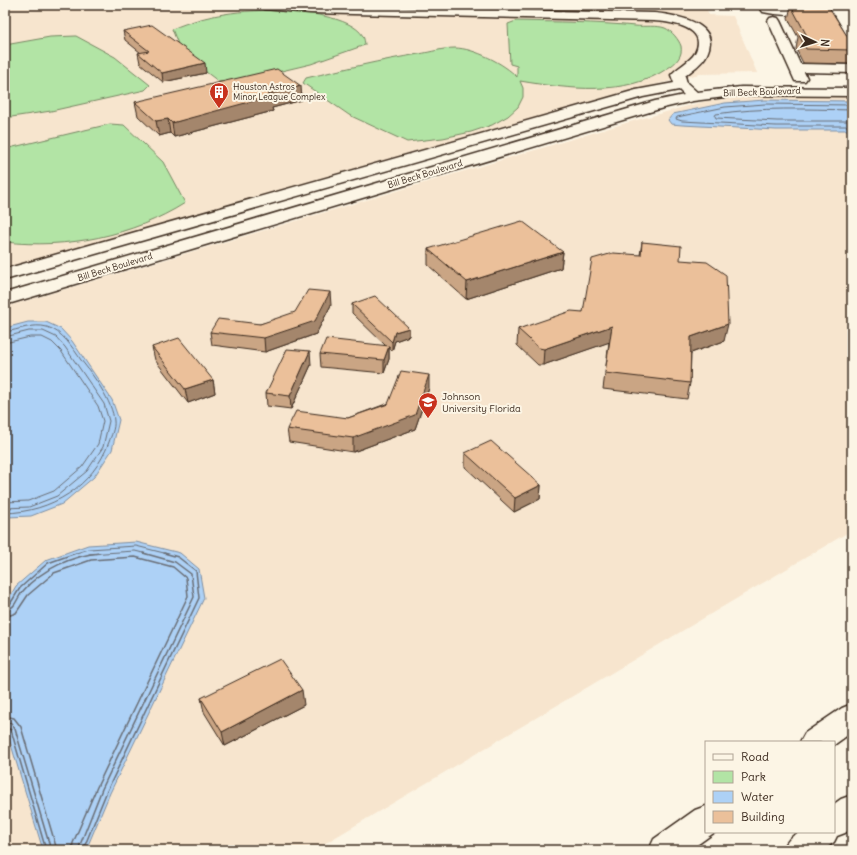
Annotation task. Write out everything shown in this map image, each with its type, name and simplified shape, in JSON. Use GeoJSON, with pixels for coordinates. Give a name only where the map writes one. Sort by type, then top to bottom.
{"type":"FeatureCollection","features":[{"type":"Feature","properties":{"kind":"main road"},"geometry":{"type":"LineString","coordinates":[[264,5],[310,9],[654,17],[673,19],[689,24],[700,31],[703,40],[700,55],[678,75],[681,85],[693,97]]}},
{"type":"Feature","properties":{"kind":"main road"},"geometry":{"type":"LineString","coordinates":[[764,5],[767,9],[782,11],[845,8]]}},
{"type":"Feature","properties":{"kind":"main road"},"geometry":{"type":"LineString","coordinates":[[845,8],[841,15],[852,34]]}},
{"type":"Feature","properties":{"kind":"main road"},"geometry":{"type":"LineString","coordinates":[[774,21],[798,73],[852,69]]}},
{"type":"Feature","properties":{"kind":"main road","name":"Bill Beck Boulevard"},"geometry":{"type":"LineString","coordinates":[[5,275],[641,93],[681,85],[735,78],[798,73],[852,80]]}},
{"type":"Feature","properties":{"kind":"main road","name":"Bill Beck Boulevard"},"geometry":{"type":"LineString","coordinates":[[5,299],[660,104],[693,97],[741,91],[852,92]]}},
{"type":"Feature","properties":{"kind":"main road"},"geometry":{"type":"LineString","coordinates":[[313,187],[331,202]]}},
{"type":"Feature","properties":{"kind":"main road"},"geometry":{"type":"LineString","coordinates":[[816,741],[852,716]]}},
{"type":"Feature","properties":{"kind":"main road"},"geometry":{"type":"LineString","coordinates":[[835,822],[852,809]]}},
{"type":"Feature","properties":{"kind":"main road"},"geometry":{"type":"LineString","coordinates":[[665,850],[705,821]]}},
{"type":"Feature","properties":{"kind":"main road"},"geometry":{"type":"LineString","coordinates":[[800,850],[822,833]]}},
{"type":"Feature","properties":{"kind":"shaded area"},"geometry":{"type":"Polygon","coordinates":[[[5,5],[705,5],[709,15],[733,16],[757,73],[700,74],[654,85],[5,270],[5,5]]]}},
{"type":"Feature","properties":{"kind":"shaded area","name":"Johnson University Florida"},"geometry":{"type":"Polygon","coordinates":[[[762,95],[852,97],[852,530],[314,850],[5,850],[5,307],[626,123],[706,101],[762,95]]]}},
{"type":"Feature","properties":{"kind":"green space"},"geometry":{"type":"Polygon","coordinates":[[[280,10],[325,16],[348,24],[357,29],[363,36],[365,45],[311,64],[231,83],[218,81],[182,54],[172,29],[212,16],[238,12],[280,10]]]}},
{"type":"Feature","properties":{"kind":"green space"},"geometry":{"type":"Polygon","coordinates":[[[516,21],[662,27],[670,31],[677,38],[681,46],[681,53],[674,64],[652,77],[615,87],[577,88],[520,81],[523,88],[523,97],[518,107],[508,116],[492,125],[471,132],[443,138],[407,142],[349,115],[303,83],[306,78],[348,68],[442,49],[455,48],[471,51],[489,58],[505,67],[517,77],[517,66],[510,64],[508,24],[516,21]]]}},
{"type":"Feature","properties":{"kind":"green space"},"geometry":{"type":"Polygon","coordinates":[[[76,36],[115,57],[150,85],[145,90],[51,111],[5,118],[5,45],[50,37],[76,36]]]}},
{"type":"Feature","properties":{"kind":"green space"},"geometry":{"type":"Polygon","coordinates":[[[110,124],[124,125],[163,162],[185,203],[144,224],[98,238],[52,244],[5,242],[5,149],[110,124]]]}},
{"type":"Feature","properties":{"kind":"water"},"geometry":{"type":"Polygon","coordinates":[[[765,100],[852,101],[852,130],[776,130],[682,125],[671,124],[668,120],[673,114],[725,103],[765,100]]]}},
{"type":"Feature","properties":{"kind":"water"},"geometry":{"type":"Polygon","coordinates":[[[28,322],[46,322],[61,329],[72,341],[112,400],[119,420],[112,450],[94,477],[62,504],[31,516],[8,517],[5,516],[5,328],[28,322]]]}},
{"type":"Feature","properties":{"kind":"water"},"geometry":{"type":"Polygon","coordinates":[[[136,542],[180,553],[199,569],[204,598],[110,793],[86,850],[43,850],[5,725],[5,605],[16,586],[46,560],[88,545],[136,542]]]}},
{"type":"Feature","properties":{"kind":"building"},"geometry":{"type":"Polygon","coordinates":[[[791,6],[829,7],[852,44],[852,50],[806,49],[799,35],[807,36],[791,6]]]}},
{"type":"Feature","properties":{"kind":"building"},"geometry":{"type":"Polygon","coordinates":[[[152,25],[205,63],[162,73],[138,53],[149,51],[123,31],[152,25]]]}},
{"type":"Feature","properties":{"kind":"building"},"geometry":{"type":"Polygon","coordinates":[[[277,69],[301,86],[268,94],[271,96],[172,123],[168,119],[156,121],[135,102],[277,69]]]}},
{"type":"Feature","properties":{"kind":"building"},"geometry":{"type":"Polygon","coordinates":[[[522,221],[563,252],[467,282],[428,249],[522,221]]]}},
{"type":"Feature","properties":{"kind":"building"},"geometry":{"type":"Polygon","coordinates":[[[642,242],[681,246],[680,260],[707,262],[726,275],[728,324],[691,337],[690,383],[605,373],[612,326],[544,349],[539,348],[518,329],[571,311],[583,312],[592,259],[613,253],[641,255],[642,242]]]}},
{"type":"Feature","properties":{"kind":"building"},"geometry":{"type":"Polygon","coordinates":[[[308,290],[330,292],[315,321],[264,338],[210,332],[218,319],[260,324],[295,312],[308,290]]]}},
{"type":"Feature","properties":{"kind":"building"},"geometry":{"type":"Polygon","coordinates":[[[375,296],[409,328],[395,332],[392,342],[352,304],[375,296]]]}},
{"type":"Feature","properties":{"kind":"building"},"geometry":{"type":"Polygon","coordinates":[[[179,338],[213,380],[185,389],[152,347],[179,338]]]}},
{"type":"Feature","properties":{"kind":"building"},"geometry":{"type":"Polygon","coordinates":[[[326,339],[389,346],[384,360],[320,354],[326,339]]]}},
{"type":"Feature","properties":{"kind":"building"},"geometry":{"type":"Polygon","coordinates":[[[287,349],[310,351],[290,396],[266,393],[287,349]]]}},
{"type":"Feature","properties":{"kind":"building"},"geometry":{"type":"Polygon","coordinates":[[[401,371],[429,375],[415,415],[353,438],[287,429],[296,411],[348,418],[388,404],[401,371]]]}},
{"type":"Feature","properties":{"kind":"building"},"geometry":{"type":"Polygon","coordinates":[[[491,441],[541,485],[515,498],[465,453],[491,441]]]}},
{"type":"Feature","properties":{"kind":"building"},"geometry":{"type":"Polygon","coordinates":[[[280,659],[302,690],[222,732],[201,698],[280,659]]]}},
{"type":"Feature","properties":{"kind":"place","name":"Houston Astros Minor League Complex"},"geometry":{"type":"Point","coordinates":[219,109]}},
{"type":"Feature","properties":{"kind":"place","name":"Johnson University Florida"},"geometry":{"type":"Point","coordinates":[428,419]}}]}
